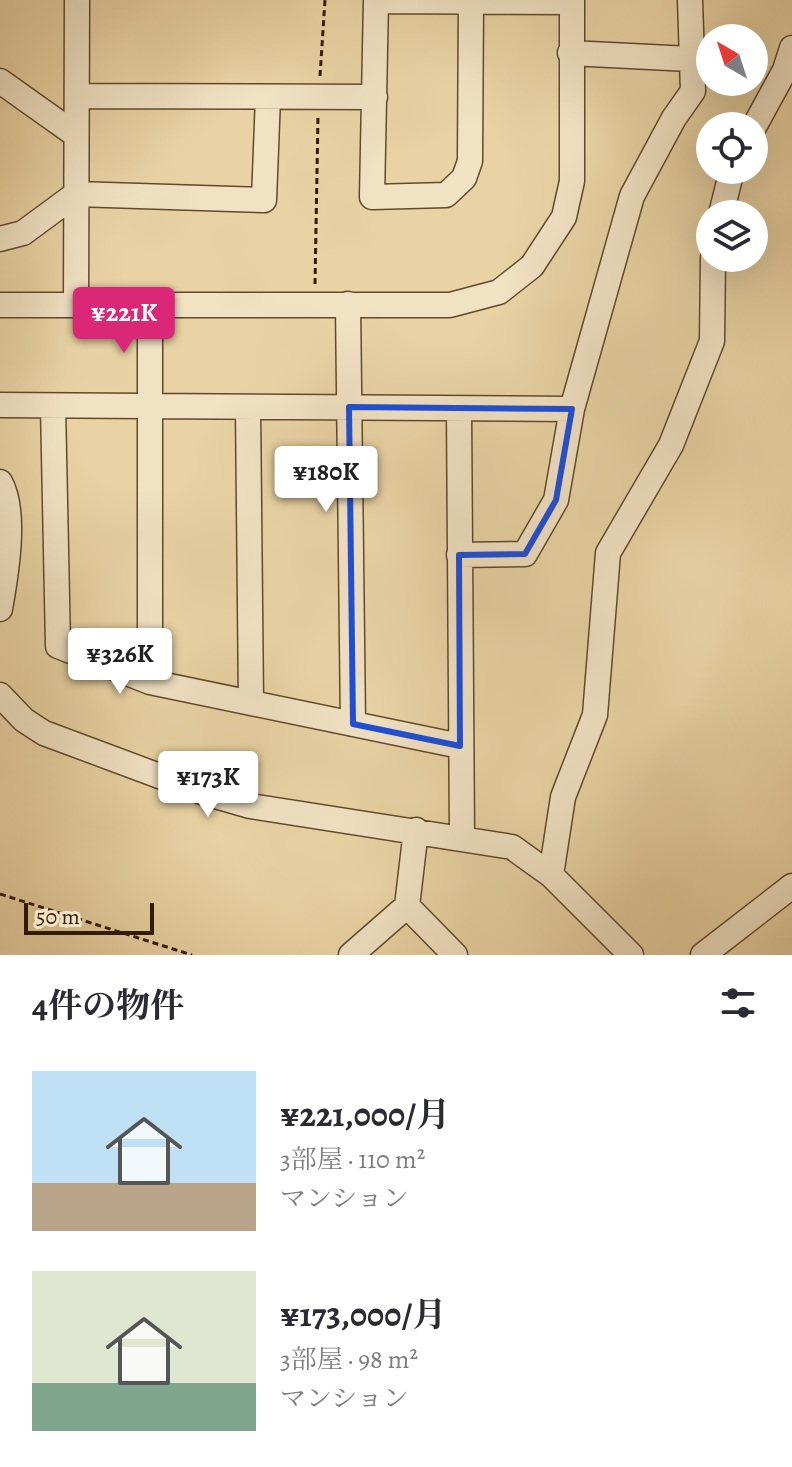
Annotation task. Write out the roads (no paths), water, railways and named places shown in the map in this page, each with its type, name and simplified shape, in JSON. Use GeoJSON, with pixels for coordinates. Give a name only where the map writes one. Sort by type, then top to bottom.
{"type":"FeatureCollection","features":[{"type":"Feature","properties":{"kind":"street"},"geometry":{"type":"LineString","coordinates":[[76,304],[77,0]]}},
{"type":"Feature","properties":{"kind":"street"},"geometry":{"type":"LineString","coordinates":[[0,305],[450,305],[499,292],[532,266],[564,217],[572,181],[572,1],[376,0],[372,197],[446,195],[464,178],[470,161],[471,1]]}},
{"type":"Feature","properties":{"kind":"street"},"geometry":{"type":"LineString","coordinates":[[459,555],[525,554],[556,500],[572,409],[632,196],[674,118],[693,91],[690,0]]}},
{"type":"Feature","properties":{"kind":"street"},"geometry":{"type":"LineString","coordinates":[[762,112],[785,70],[792,48]]}},
{"type":"Feature","properties":{"kind":"street"},"geometry":{"type":"LineString","coordinates":[[570,53],[690,59]]}},
{"type":"Feature","properties":{"kind":"street"},"geometry":{"type":"LineString","coordinates":[[0,81],[76,135]]}},
{"type":"Feature","properties":{"kind":"street"},"geometry":{"type":"LineString","coordinates":[[77,96],[375,97]]}},
{"type":"Feature","properties":{"kind":"street"},"geometry":{"type":"LineString","coordinates":[[0,239],[23,233],[76,194],[264,200],[268,97]]}},
{"type":"Feature","properties":{"kind":"street"},"geometry":{"type":"LineString","coordinates":[[551,875],[563,797],[595,715],[608,553],[671,445],[712,341],[713,272]]}},
{"type":"Feature","properties":{"kind":"street"},"geometry":{"type":"LineString","coordinates":[[150,304],[147,406],[150,682]]}},
{"type":"Feature","properties":{"kind":"street"},"geometry":{"type":"LineString","coordinates":[[348,304],[353,724]]}},
{"type":"Feature","properties":{"kind":"street"},"geometry":{"type":"LineString","coordinates":[[0,405],[572,409]]}},
{"type":"Feature","properties":{"kind":"street"},"geometry":{"type":"LineString","coordinates":[[53,406],[58,646],[150,682],[460,746]]}},
{"type":"Feature","properties":{"kind":"street"},"geometry":{"type":"LineString","coordinates":[[248,407],[251,703]]}},
{"type":"Feature","properties":{"kind":"street"},"geometry":{"type":"LineString","coordinates":[[459,409],[462,836]]}},
{"type":"Feature","properties":{"kind":"street"},"geometry":{"type":"LineString","coordinates":[[0,482],[8,495],[7,570],[0,609]]}},
{"type":"Feature","properties":{"kind":"street"},"geometry":{"type":"LineString","coordinates":[[0,695],[24,720],[44,733],[205,793],[250,806],[462,836],[512,847],[551,875],[631,955]]}},
{"type":"Feature","properties":{"kind":"street"},"geometry":{"type":"LineString","coordinates":[[351,955],[407,906],[416,830]]}},
{"type":"Feature","properties":{"kind":"street"},"geometry":{"type":"LineString","coordinates":[[703,955],[792,886]]}},
{"type":"Feature","properties":{"kind":"street"},"geometry":{"type":"LineString","coordinates":[[407,906],[455,955]]}}]}
